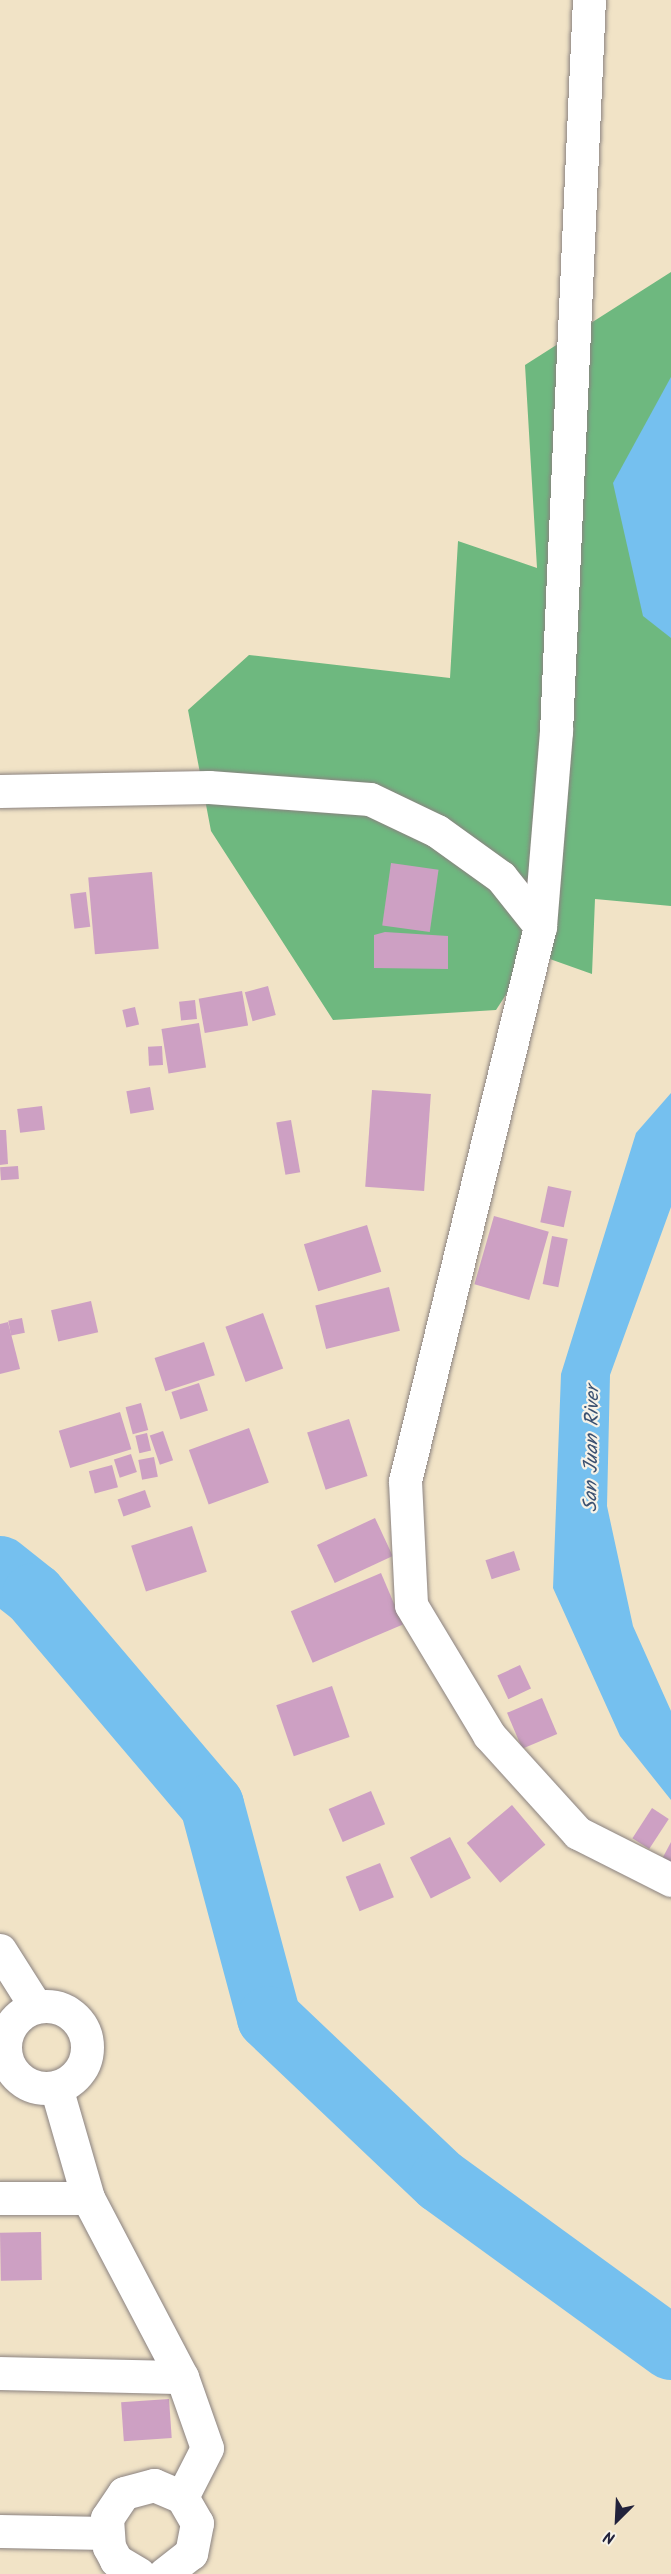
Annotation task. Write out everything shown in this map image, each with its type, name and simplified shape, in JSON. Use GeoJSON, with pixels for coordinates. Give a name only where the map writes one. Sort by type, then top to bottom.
{"type":"FeatureCollection","features":[{"type":"Feature","properties":{"kind":"street"},"geometry":{"type":"LineString","coordinates":[[590,0],[556,731],[540,926],[405,1481],[411,1605],[489,1735],[578,1833],[671,1880]]}},
{"type":"Feature","properties":{"kind":"street"},"geometry":{"type":"LineString","coordinates":[[0,791],[209,787],[370,799],[437,831],[501,877],[540,926]]}},
{"type":"Feature","properties":{"kind":"street"},"geometry":{"type":"LineString","coordinates":[[0,1950],[36,2007]]}},
{"type":"Feature","properties":{"kind":"street"},"geometry":{"type":"LineString","coordinates":[[36,2007],[64,2010],[80,2025],[88,2045],[80,2072],[56,2087],[42,2088],[16,2076],[2,2049],[13,2023],[36,2007]]}},
{"type":"Feature","properties":{"kind":"street"},"geometry":{"type":"LineString","coordinates":[[56,2087],[88,2198],[182,2377],[207,2448],[182,2497]]}},
{"type":"Feature","properties":{"kind":"street"},"geometry":{"type":"LineString","coordinates":[[0,2198],[88,2198]]}},
{"type":"Feature","properties":{"kind":"street"},"geometry":{"type":"LineString","coordinates":[[0,2373],[182,2377]]}},
{"type":"Feature","properties":{"kind":"street"},"geometry":{"type":"LineString","coordinates":[[139,2574],[116,2560],[106,2534],[113,2504],[138,2486],[169,2488],[182,2497],[192,2509],[197,2539],[172,2572]]}},
{"type":"Feature","properties":{"kind":"street"},"geometry":{"type":"LineString","coordinates":[[0,2531],[106,2534]]}},
{"type":"Feature","properties":{"kind":"green space"},"geometry":{"type":"Polygon","coordinates":[[[671,272],[671,906],[595,899],[592,974],[533,953],[496,1010],[333,1020],[211,831],[188,710],[249,655],[450,678],[458,541],[537,568],[525,365],[671,272]]]}},
{"type":"Feature","properties":{"kind":"water"},"geometry":{"type":"Polygon","coordinates":[[[671,377],[671,638],[643,616],[613,483],[671,377]]]}},
{"type":"Feature","properties":{"kind":"water","name":"San Juan River"},"geometry":{"type":"Polygon","coordinates":[[[671,1093],[671,1207],[610,1375],[607,1506],[633,1626],[671,1711],[671,1800],[620,1736],[553,1588],[561,1374],[636,1133],[671,1093]]]}},
{"type":"Feature","properties":{"kind":"building"},"geometry":{"type":"Polygon","coordinates":[[[391,863],[439,870],[430,932],[382,925],[391,863]]]}},
{"type":"Feature","properties":{"kind":"building"},"geometry":{"type":"Polygon","coordinates":[[[152,872],[159,949],[95,954],[88,878],[152,872]]]}},
{"type":"Feature","properties":{"kind":"building"},"geometry":{"type":"Polygon","coordinates":[[[86,892],[90,927],[74,929],[70,894],[86,892]]]}},
{"type":"Feature","properties":{"kind":"building"},"geometry":{"type":"Polygon","coordinates":[[[385,932],[448,936],[448,969],[374,968],[374,935],[385,932]]]}},
{"type":"Feature","properties":{"kind":"building"},"geometry":{"type":"Polygon","coordinates":[[[268,986],[276,1015],[253,1021],[245,992],[268,986]]]}},
{"type":"Feature","properties":{"kind":"building"},"geometry":{"type":"Polygon","coordinates":[[[242,991],[248,1025],[205,1033],[199,999],[242,991]]]}},
{"type":"Feature","properties":{"kind":"building"},"geometry":{"type":"Polygon","coordinates":[[[195,1000],[197,1019],[181,1021],[179,1002],[195,1000]]]}},
{"type":"Feature","properties":{"kind":"building"},"geometry":{"type":"Polygon","coordinates":[[[135,1007],[139,1025],[126,1027],[122,1010],[135,1007]]]}},
{"type":"Feature","properties":{"kind":"building"},"geometry":{"type":"Polygon","coordinates":[[[199,1023],[206,1067],[169,1073],[161,1029],[199,1023]]]}},
{"type":"Feature","properties":{"kind":"building"},"geometry":{"type":"Polygon","coordinates":[[[162,1046],[163,1065],[149,1066],[148,1047],[162,1046]]]}},
{"type":"Feature","properties":{"kind":"building"},"geometry":{"type":"Polygon","coordinates":[[[150,1087],[154,1110],[130,1114],[126,1091],[150,1087]]]}},
{"type":"Feature","properties":{"kind":"building"},"geometry":{"type":"Polygon","coordinates":[[[372,1090],[431,1094],[424,1191],[365,1187],[372,1090]]]}},
{"type":"Feature","properties":{"kind":"building"},"geometry":{"type":"Polygon","coordinates":[[[42,1106],[45,1130],[20,1133],[17,1109],[42,1106]]]}},
{"type":"Feature","properties":{"kind":"building"},"geometry":{"type":"Polygon","coordinates":[[[291,1120],[300,1172],[285,1175],[276,1123],[291,1120]]]}},
{"type":"Feature","properties":{"kind":"building"},"geometry":{"type":"Polygon","coordinates":[[[0,1130],[6,1130],[8,1164],[0,1165],[0,1130]]]}},
{"type":"Feature","properties":{"kind":"building"},"geometry":{"type":"Polygon","coordinates":[[[18,1166],[19,1179],[1,1180],[0,1167],[18,1166]]]}},
{"type":"Feature","properties":{"kind":"building"},"geometry":{"type":"Polygon","coordinates":[[[548,1186],[571,1191],[564,1227],[540,1222],[548,1186]]]}},
{"type":"Feature","properties":{"kind":"building"},"geometry":{"type":"Polygon","coordinates":[[[494,1216],[549,1232],[529,1300],[474,1284],[494,1216]]]}},
{"type":"Feature","properties":{"kind":"building"},"geometry":{"type":"Polygon","coordinates":[[[367,1225],[381,1272],[318,1291],[304,1244],[367,1225]]]}},
{"type":"Feature","properties":{"kind":"building"},"geometry":{"type":"Polygon","coordinates":[[[552,1236],[568,1239],[558,1287],[543,1284],[552,1236]]]}},
{"type":"Feature","properties":{"kind":"building"},"geometry":{"type":"Polygon","coordinates":[[[389,1287],[400,1331],[326,1349],[315,1305],[389,1287]]]}},
{"type":"Feature","properties":{"kind":"building"},"geometry":{"type":"Polygon","coordinates":[[[91,1301],[98,1332],[58,1341],[51,1310],[91,1301]]]}},
{"type":"Feature","properties":{"kind":"building"},"geometry":{"type":"Polygon","coordinates":[[[263,1313],[283,1368],[246,1382],[225,1327],[263,1313]]]}},
{"type":"Feature","properties":{"kind":"building"},"geometry":{"type":"Polygon","coordinates":[[[22,1318],[25,1333],[11,1335],[8,1321],[22,1318]]]}},
{"type":"Feature","properties":{"kind":"building"},"geometry":{"type":"Polygon","coordinates":[[[8,1322],[20,1369],[0,1374],[0,1324],[8,1322]]]}},
{"type":"Feature","properties":{"kind":"building"},"geometry":{"type":"Polygon","coordinates":[[[204,1342],[215,1375],[165,1391],[155,1358],[204,1342]]]}},
{"type":"Feature","properties":{"kind":"building"},"geometry":{"type":"Polygon","coordinates":[[[199,1383],[208,1411],[180,1420],[171,1392],[199,1383]]]}},
{"type":"Feature","properties":{"kind":"building"},"geometry":{"type":"Polygon","coordinates":[[[141,1403],[148,1430],[133,1434],[126,1407],[141,1403]]]}},
{"type":"Feature","properties":{"kind":"building"},"geometry":{"type":"Polygon","coordinates":[[[120,1412],[131,1449],[70,1468],[59,1431],[120,1412]]]}},
{"type":"Feature","properties":{"kind":"building"},"geometry":{"type":"Polygon","coordinates":[[[349,1419],[368,1476],[326,1490],[307,1433],[349,1419]]]}},
{"type":"Feature","properties":{"kind":"building"},"geometry":{"type":"Polygon","coordinates":[[[249,1428],[269,1483],[209,1504],[189,1450],[249,1428]]]}},
{"type":"Feature","properties":{"kind":"building"},"geometry":{"type":"Polygon","coordinates":[[[163,1431],[173,1460],[160,1465],[150,1436],[163,1431]]]}},
{"type":"Feature","properties":{"kind":"building"},"geometry":{"type":"Polygon","coordinates":[[[147,1433],[151,1451],[139,1453],[135,1436],[147,1433]]]}},
{"type":"Feature","properties":{"kind":"building"},"geometry":{"type":"Polygon","coordinates":[[[131,1454],[137,1472],[120,1478],[114,1460],[131,1454]]]}},
{"type":"Feature","properties":{"kind":"building"},"geometry":{"type":"Polygon","coordinates":[[[154,1457],[158,1477],[142,1480],[138,1460],[154,1457]]]}},
{"type":"Feature","properties":{"kind":"building"},"geometry":{"type":"Polygon","coordinates":[[[112,1465],[118,1487],[95,1493],[89,1471],[112,1465]]]}},
{"type":"Feature","properties":{"kind":"building"},"geometry":{"type":"Polygon","coordinates":[[[145,1490],[151,1507],[123,1516],[118,1499],[145,1490]]]}},
{"type":"Feature","properties":{"kind":"building"},"geometry":{"type":"Polygon","coordinates":[[[375,1518],[393,1556],[335,1583],[317,1545],[375,1518]]]}},
{"type":"Feature","properties":{"kind":"building"},"geometry":{"type":"Polygon","coordinates":[[[192,1526],[207,1572],[146,1591],[131,1546],[192,1526]]]}},
{"type":"Feature","properties":{"kind":"building"},"geometry":{"type":"Polygon","coordinates":[[[514,1551],[520,1570],[492,1579],[485,1560],[514,1551]]]}},
{"type":"Feature","properties":{"kind":"building"},"geometry":{"type":"Polygon","coordinates":[[[381,1573],[403,1625],[313,1663],[291,1611],[381,1573]]]}},
{"type":"Feature","properties":{"kind":"building"},"geometry":{"type":"Polygon","coordinates":[[[520,1665],[531,1689],[508,1699],[497,1676],[520,1665]]]}},
{"type":"Feature","properties":{"kind":"building"},"geometry":{"type":"Polygon","coordinates":[[[332,1686],[350,1737],[294,1756],[276,1705],[332,1686]]]}},
{"type":"Feature","properties":{"kind":"building"},"geometry":{"type":"Polygon","coordinates":[[[542,1698],[557,1734],[522,1749],[507,1713],[542,1698]]]}},
{"type":"Feature","properties":{"kind":"building"},"geometry":{"type":"Polygon","coordinates":[[[371,1791],[385,1824],[343,1842],[329,1809],[371,1791]]]}},
{"type":"Feature","properties":{"kind":"building"},"geometry":{"type":"Polygon","coordinates":[[[512,1805],[545,1845],[500,1883],[467,1843],[512,1805]]]}},
{"type":"Feature","properties":{"kind":"building"},"geometry":{"type":"Polygon","coordinates":[[[652,1808],[669,1819],[649,1849],[632,1838],[652,1808]]]}},
{"type":"Feature","properties":{"kind":"building"},"geometry":{"type":"Polygon","coordinates":[[[450,1837],[471,1878],[431,1898],[410,1857],[450,1837]]]}},
{"type":"Feature","properties":{"kind":"building"},"geometry":{"type":"Polygon","coordinates":[[[671,1842],[671,1864],[662,1859],[671,1842]]]}},
{"type":"Feature","properties":{"kind":"building"},"geometry":{"type":"Polygon","coordinates":[[[380,1863],[394,1897],[360,1911],[346,1877],[380,1863]]]}},
{"type":"Feature","properties":{"kind":"building"},"geometry":{"type":"Polygon","coordinates":[[[41,2232],[42,2280],[1,2281],[0,2233],[41,2232]]]}},
{"type":"Feature","properties":{"kind":"building"},"geometry":{"type":"Polygon","coordinates":[[[169,2399],[172,2438],[124,2441],[121,2402],[169,2399]]]}},
{"type":"Feature","properties":{"kind":"waterway"},"geometry":{"type":"LineString","coordinates":[[0,1568],[34,1595],[212,1805],[269,2018],[441,2181],[671,2348]]}}]}
